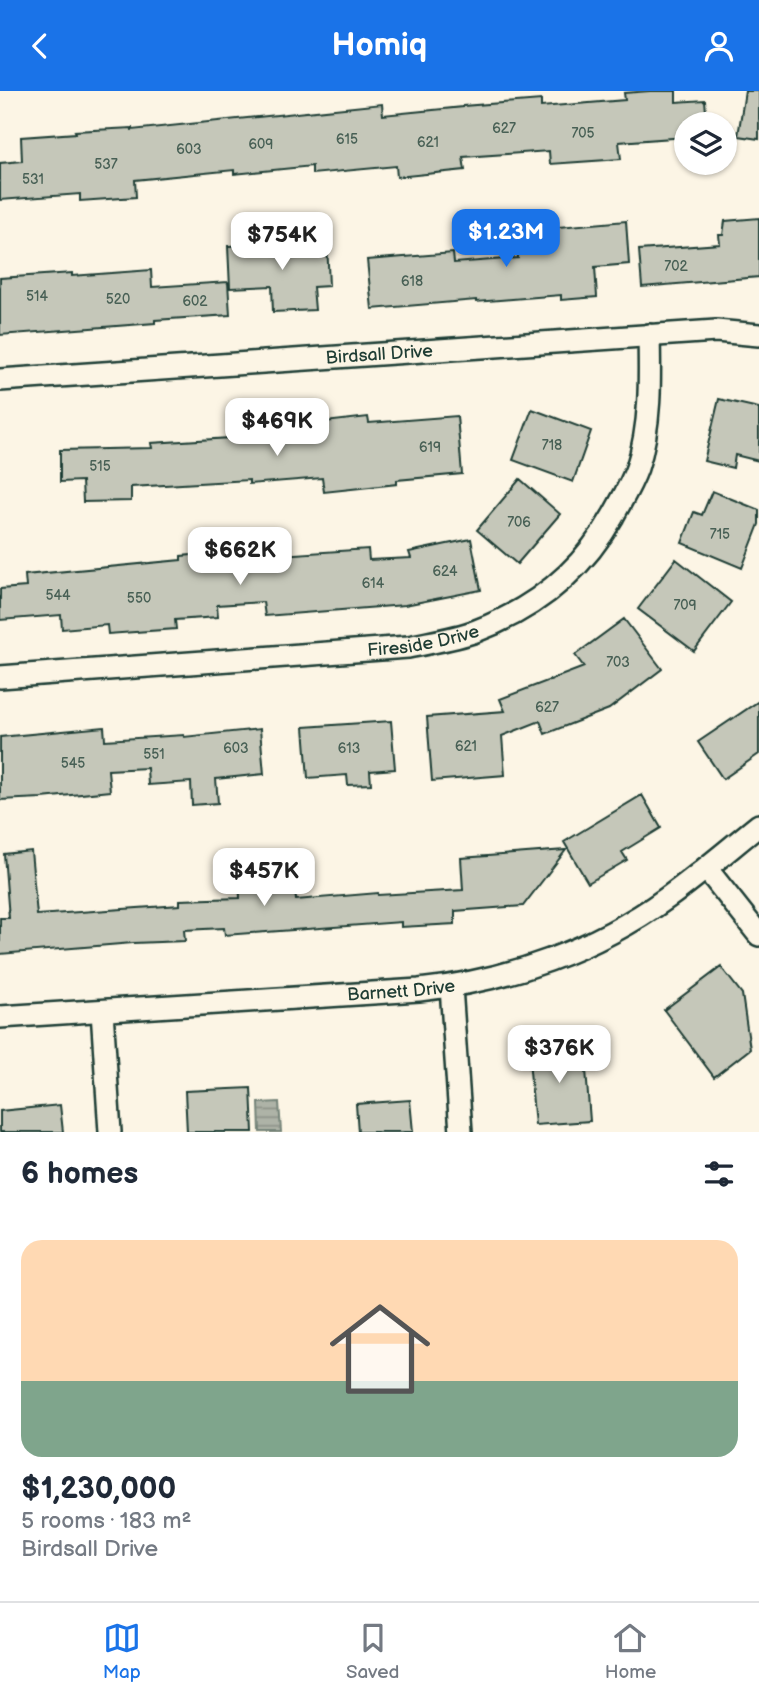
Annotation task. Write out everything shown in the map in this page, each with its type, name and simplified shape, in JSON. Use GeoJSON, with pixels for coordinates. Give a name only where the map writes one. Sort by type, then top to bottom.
{"type":"FeatureCollection","features":[{"type":"Feature","properties":{"kind":"street","name":"Birdsall Drive"},"geometry":{"type":"LineString","coordinates":[[0,380],[716,331],[759,335]]}},
{"type":"Feature","properties":{"kind":"street","name":"Fireside Drive"},"geometry":{"type":"LineString","coordinates":[[0,677],[408,647],[474,631],[506,618],[532,604],[584,558],[621,502],[637,469],[644,435],[650,372],[649,335]]}},
{"type":"Feature","properties":{"kind":"street","name":"Barnett Drive"},"geometry":{"type":"LineString","coordinates":[[0,1017],[451,987],[481,981],[591,943],[666,899],[759,825]]}},
{"type":"Feature","properties":{"kind":"street"},"geometry":{"type":"LineString","coordinates":[[706,868],[759,935]]}},
{"type":"Feature","properties":{"kind":"street"},"geometry":{"type":"LineString","coordinates":[[451,987],[461,1132]]}},
{"type":"Feature","properties":{"kind":"street"},"geometry":{"type":"LineString","coordinates":[[102,1010],[110,1132]]}},
{"type":"Feature","properties":{"kind":"shaded area"},"geometry":{"type":"Polygon","coordinates":[[[279,1102],[281,1132],[260,1132],[259,1103],[279,1102]]]}},
{"type":"Feature","properties":{"kind":"building"},"geometry":{"type":"Polygon","coordinates":[[[676,91],[676,102],[705,100],[706,112],[674,112],[674,138],[619,142],[621,159],[550,164],[549,151],[463,157],[465,170],[397,177],[396,166],[312,174],[312,166],[234,174],[234,170],[135,180],[136,197],[80,201],[80,194],[0,200],[0,163],[22,161],[21,137],[76,133],[75,131],[132,130],[382,104],[383,115],[541,100],[541,107],[625,100],[624,93],[676,91]]]}},
{"type":"Feature","properties":{"kind":"building"},"geometry":{"type":"Polygon","coordinates":[[[745,91],[759,91],[759,139],[738,136],[745,91]]]}},
{"type":"Feature","properties":{"kind":"building"},"geometry":{"type":"Polygon","coordinates":[[[759,218],[759,277],[642,287],[639,250],[720,244],[719,235],[723,235],[725,221],[759,218]]]}},
{"type":"Feature","properties":{"kind":"building"},"geometry":{"type":"Polygon","coordinates":[[[547,219],[547,228],[626,221],[629,264],[595,267],[597,297],[561,300],[561,295],[372,309],[367,260],[453,253],[454,263],[518,258],[515,221],[547,219]]]}},
{"type":"Feature","properties":{"kind":"building"},"geometry":{"type":"Polygon","coordinates":[[[327,242],[329,286],[313,287],[315,310],[273,312],[272,286],[230,288],[228,246],[327,242]]]}},
{"type":"Feature","properties":{"kind":"building"},"geometry":{"type":"Polygon","coordinates":[[[151,270],[152,287],[228,282],[230,315],[0,335],[0,278],[151,270]]]}},
{"type":"Feature","properties":{"kind":"building"},"geometry":{"type":"Polygon","coordinates":[[[719,399],[759,408],[759,461],[735,455],[733,468],[704,461],[719,399]]]}},
{"type":"Feature","properties":{"kind":"building"},"geometry":{"type":"Polygon","coordinates":[[[532,409],[591,431],[573,482],[513,460],[532,409]]]}},
{"type":"Feature","properties":{"kind":"building"},"geometry":{"type":"Polygon","coordinates":[[[457,416],[462,474],[397,480],[397,484],[324,492],[322,478],[249,484],[249,480],[131,487],[131,501],[83,502],[82,481],[60,482],[60,450],[152,448],[151,443],[246,437],[245,433],[317,428],[316,423],[368,417],[369,423],[457,416]]]}},
{"type":"Feature","properties":{"kind":"building"},"geometry":{"type":"Polygon","coordinates":[[[520,479],[560,514],[517,564],[477,530],[520,479]]]}},
{"type":"Feature","properties":{"kind":"building"},"geometry":{"type":"Polygon","coordinates":[[[712,491],[759,510],[759,524],[742,568],[682,543],[694,512],[702,515],[712,491]]]}},
{"type":"Feature","properties":{"kind":"building"},"geometry":{"type":"Polygon","coordinates":[[[471,539],[481,590],[405,605],[265,616],[263,602],[217,605],[218,617],[175,620],[176,629],[108,634],[107,625],[62,629],[61,615],[0,620],[0,589],[26,587],[25,575],[181,560],[181,556],[250,550],[251,557],[368,549],[369,560],[411,558],[409,552],[471,539]]]}},
{"type":"Feature","properties":{"kind":"building"},"geometry":{"type":"Polygon","coordinates":[[[676,559],[731,602],[694,651],[638,609],[676,559]]]}},
{"type":"Feature","properties":{"kind":"building"},"geometry":{"type":"Polygon","coordinates":[[[624,619],[662,669],[609,709],[545,734],[540,721],[502,736],[505,775],[432,781],[427,717],[505,711],[500,699],[584,667],[575,655],[624,619]]]}},
{"type":"Feature","properties":{"kind":"building"},"geometry":{"type":"Polygon","coordinates":[[[759,701],[759,754],[723,779],[698,742],[759,701]]]}},
{"type":"Feature","properties":{"kind":"building"},"geometry":{"type":"Polygon","coordinates":[[[391,721],[395,769],[370,771],[371,784],[348,785],[347,775],[308,778],[304,727],[391,721]]]}},
{"type":"Feature","properties":{"kind":"building"},"geometry":{"type":"Polygon","coordinates":[[[104,727],[105,740],[184,737],[260,729],[264,774],[216,779],[218,803],[192,805],[191,782],[148,785],[147,768],[108,770],[110,791],[0,800],[0,737],[104,727]]]}},
{"type":"Feature","properties":{"kind":"building"},"geometry":{"type":"Polygon","coordinates":[[[642,795],[661,828],[622,852],[627,860],[588,883],[564,842],[642,795]]]}},
{"type":"Feature","properties":{"kind":"building"},"geometry":{"type":"Polygon","coordinates":[[[566,850],[523,906],[455,911],[455,924],[401,927],[401,922],[225,935],[224,928],[184,930],[185,941],[0,954],[0,918],[9,918],[4,854],[31,851],[37,915],[180,905],[180,900],[240,898],[239,881],[272,880],[273,891],[295,889],[296,900],[463,890],[461,858],[566,850]]]}},
{"type":"Feature","properties":{"kind":"building"},"geometry":{"type":"Polygon","coordinates":[[[721,967],[742,994],[750,1049],[714,1077],[664,1010],[721,967]]]}},
{"type":"Feature","properties":{"kind":"building"},"geometry":{"type":"Polygon","coordinates":[[[584,1044],[590,1121],[535,1125],[528,1049],[584,1044]]]}},
{"type":"Feature","properties":{"kind":"building"},"geometry":{"type":"Polygon","coordinates":[[[251,1088],[253,1132],[187,1132],[185,1091],[251,1088]]]}},
{"type":"Feature","properties":{"kind":"building"},"geometry":{"type":"Polygon","coordinates":[[[410,1100],[413,1132],[358,1132],[356,1104],[410,1100]]]}},
{"type":"Feature","properties":{"kind":"building"},"geometry":{"type":"Polygon","coordinates":[[[60,1105],[63,1132],[0,1132],[0,1111],[60,1105]]]}}]}
